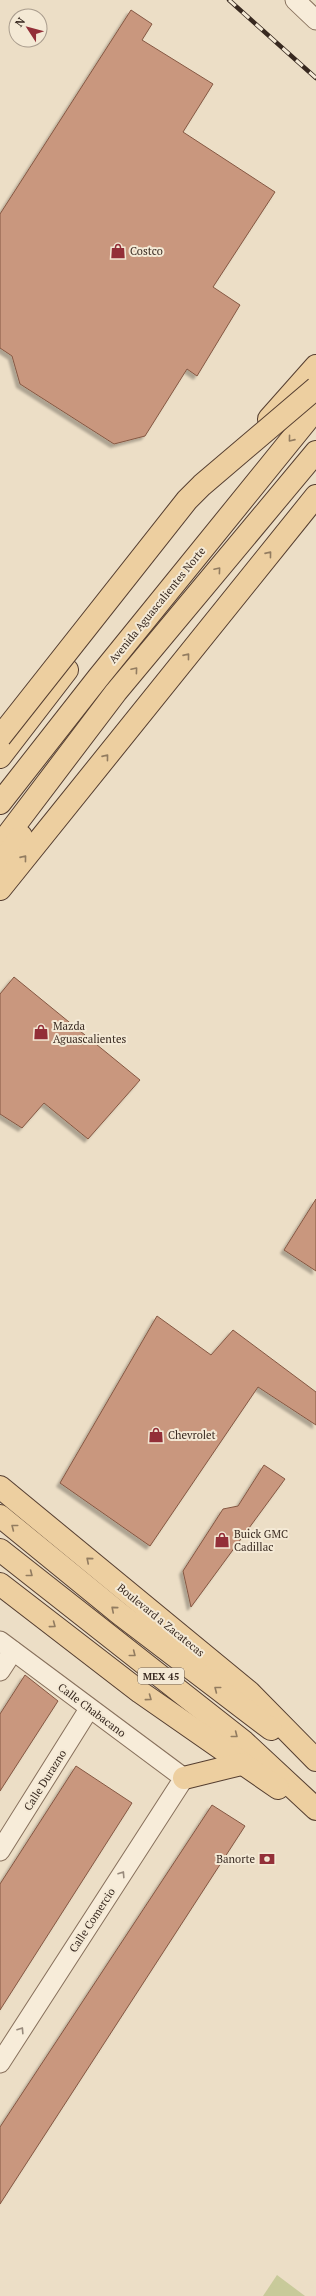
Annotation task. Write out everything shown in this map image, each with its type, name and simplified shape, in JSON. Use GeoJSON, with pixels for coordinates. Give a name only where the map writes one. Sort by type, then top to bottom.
{"type":"FeatureCollection","features":[{"type":"Feature","properties":{"kind":"main road"},"geometry":{"type":"LineString","coordinates":[[0,782],[8,760],[153,558],[316,366]]}},
{"type":"Feature","properties":{"kind":"main road"},"geometry":{"type":"LineString","coordinates":[[0,737],[187,500],[202,485],[316,388]]}},
{"type":"Feature","properties":{"kind":"main road","name":"Avenida Aguascalientes Norte"},"geometry":{"type":"LineString","coordinates":[[0,803],[98,678],[316,409]]}},
{"type":"Feature","properties":{"kind":"main road"},"geometry":{"type":"LineString","coordinates":[[0,845],[116,692],[316,452]]}},
{"type":"Feature","properties":{"kind":"main road"},"geometry":{"type":"LineString","coordinates":[[0,889],[316,496]]}},
{"type":"Feature","properties":{"kind":"main road"},"geometry":{"type":"LineString","coordinates":[[8,760],[98,678]]}},
{"type":"Feature","properties":{"kind":"main road"},"geometry":{"type":"LineString","coordinates":[[0,864],[104,729],[116,692]]}},
{"type":"Feature","properties":{"kind":"main road","name":"Boulevard a Zacatecas"},"geometry":{"type":"LineString","coordinates":[[0,1487],[249,1692],[316,1761]]}},
{"type":"Feature","properties":{"kind":"main road","name":"Boulevard a Zacatecas"},"geometry":{"type":"LineString","coordinates":[[0,1516],[232,1700],[316,1761]]}},
{"type":"Feature","properties":{"kind":"main road","name":"MEX 45"},"geometry":{"type":"LineString","coordinates":[[0,1550],[244,1742],[316,1809]]}},
{"type":"Feature","properties":{"kind":"main road","name":"MEX 45"},"geometry":{"type":"LineString","coordinates":[[0,1584],[140,1692],[241,1764],[316,1813]]}},
{"type":"Feature","properties":{"kind":"main road"},"geometry":{"type":"LineString","coordinates":[[184,1778],[241,1764]]}},
{"type":"Feature","properties":{"kind":"street"},"geometry":{"type":"LineString","coordinates":[[294,0],[316,20]]}},
{"type":"Feature","properties":{"kind":"street"},"geometry":{"type":"LineString","coordinates":[[0,1671],[6,1646]]}},
{"type":"Feature","properties":{"kind":"street","name":"Calle Chabacano"},"geometry":{"type":"LineString","coordinates":[[6,1646],[184,1778]]}},
{"type":"Feature","properties":{"kind":"street","name":"Calle Durazno"},"geometry":{"type":"LineString","coordinates":[[0,1851],[89,1708]]}},
{"type":"Feature","properties":{"kind":"street","name":"Calle Comercio"},"geometry":{"type":"LineString","coordinates":[[0,2063],[184,1778]]}},
{"type":"Feature","properties":{"kind":"green space"},"geometry":{"type":"Polygon","coordinates":[[[277,2275],[305,2296],[263,2296],[277,2275]]]}},
{"type":"Feature","properties":{"kind":"building","name":"Costco"},"geometry":{"type":"Polygon","coordinates":[[[131,10],[152,24],[142,40],[213,84],[183,132],[275,192],[213,287],[240,305],[197,376],[187,369],[145,436],[114,444],[20,384],[12,356],[0,348],[0,214],[131,10]]]}},
{"type":"Feature","properties":{"kind":"building","name":"Mazda Aguascalientes"},"geometry":{"type":"Polygon","coordinates":[[[14,977],[140,1080],[88,1139],[44,1103],[22,1128],[0,1114],[0,994],[14,977]]]}},
{"type":"Feature","properties":{"kind":"building"},"geometry":{"type":"Polygon","coordinates":[[[316,1199],[316,1271],[284,1250],[316,1199]]]}},
{"type":"Feature","properties":{"kind":"building","name":"Chevrolet"},"geometry":{"type":"Polygon","coordinates":[[[157,1316],[211,1355],[233,1330],[316,1392],[316,1425],[258,1387],[150,1546],[60,1483],[157,1316]]]}},
{"type":"Feature","properties":{"kind":"building","name":"Buick GMC Cadillac"},"geometry":{"type":"Polygon","coordinates":[[[264,1465],[285,1479],[191,1607],[183,1571],[223,1509],[238,1506],[264,1465]]]}},
{"type":"Feature","properties":{"kind":"building"},"geometry":{"type":"Polygon","coordinates":[[[25,1675],[58,1701],[0,1791],[0,1714],[25,1675]]]}},
{"type":"Feature","properties":{"kind":"building"},"geometry":{"type":"Polygon","coordinates":[[[76,1766],[132,1803],[0,2010],[0,1884],[76,1766]]]}},
{"type":"Feature","properties":{"kind":"building"},"geometry":{"type":"Polygon","coordinates":[[[212,1805],[245,1826],[0,2204],[0,2127],[212,1805]]]}},
{"type":"Feature","properties":{"kind":"railway"},"geometry":{"type":"LineString","coordinates":[[229,0],[316,78]]}},
{"type":"Feature","properties":{"kind":"place","name":"Costco"},"geometry":{"type":"Point","coordinates":[118,251]}},
{"type":"Feature","properties":{"kind":"place","name":"Mazda Aguascalientes"},"geometry":{"type":"Point","coordinates":[41,1032]}},
{"type":"Feature","properties":{"kind":"place","name":"Chevrolet"},"geometry":{"type":"Point","coordinates":[156,1435]}},
{"type":"Feature","properties":{"kind":"place","name":"Buick GMC Cadillac"},"geometry":{"type":"Point","coordinates":[222,1540]}},
{"type":"Feature","properties":{"kind":"place","name":"Banorte"},"geometry":{"type":"Point","coordinates":[267,1859]}}]}
